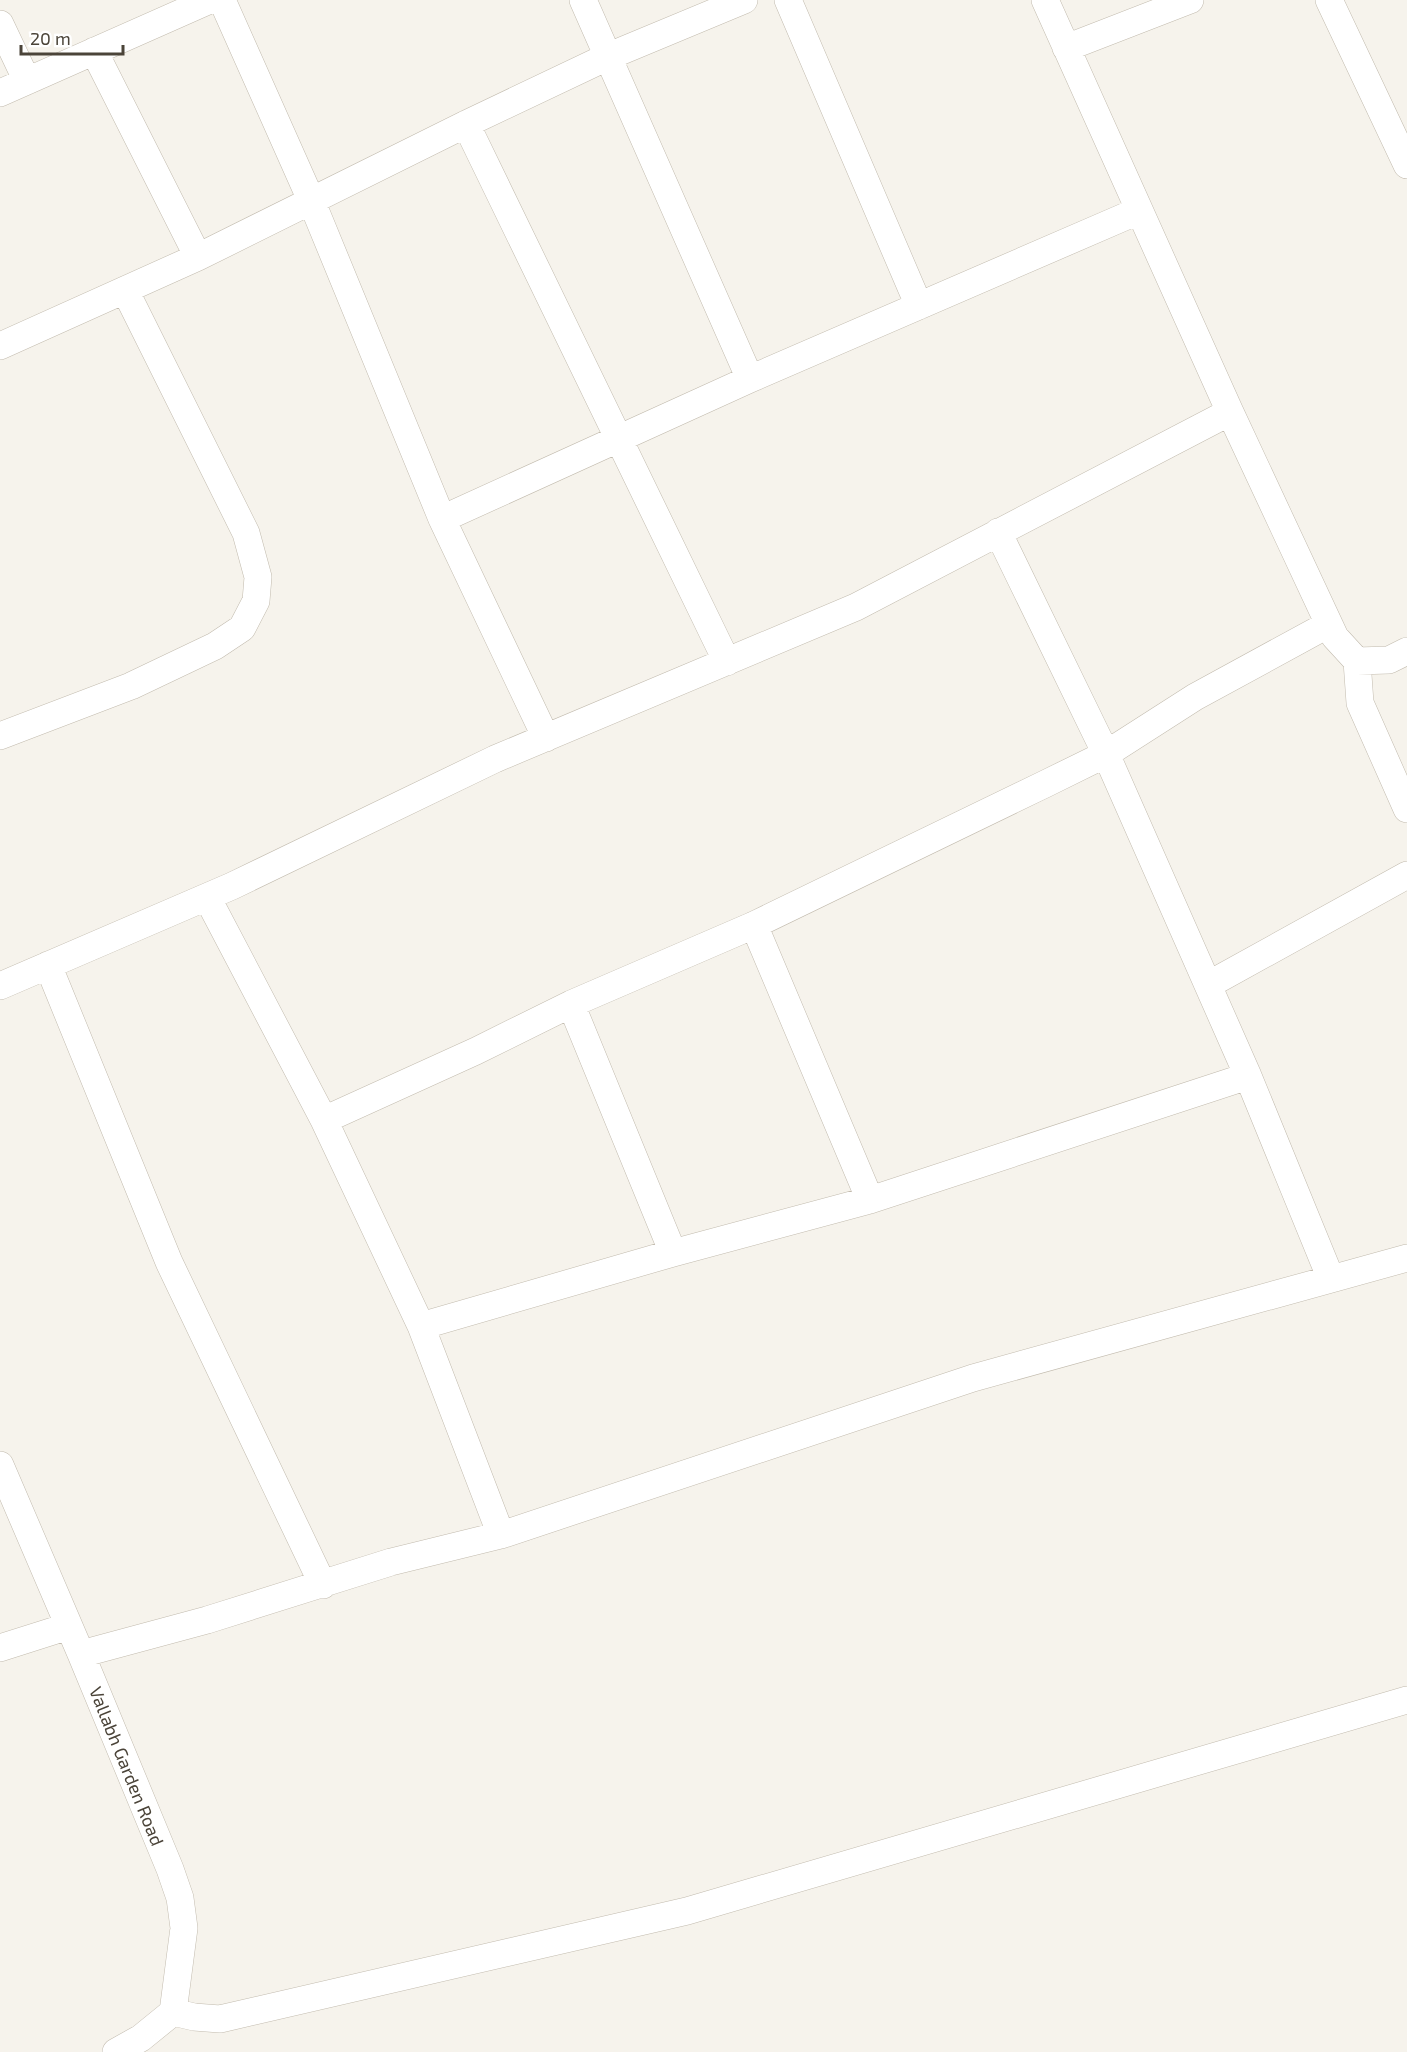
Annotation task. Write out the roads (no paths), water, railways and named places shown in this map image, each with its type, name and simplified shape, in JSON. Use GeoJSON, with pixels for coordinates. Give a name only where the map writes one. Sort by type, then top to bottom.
{"type":"FeatureCollection","features":[{"type":"Feature","properties":{"kind":"street"},"geometry":{"type":"LineString","coordinates":[[0,93],[210,0]]}},
{"type":"Feature","properties":{"kind":"street"},"geometry":{"type":"LineString","coordinates":[[222,0],[311,200],[442,519],[546,738]]}},
{"type":"Feature","properties":{"kind":"street"},"geometry":{"type":"LineString","coordinates":[[583,0],[750,379]]}},
{"type":"Feature","properties":{"kind":"street"},"geometry":{"type":"LineString","coordinates":[[0,346],[198,257],[607,57],[744,0]]}},
{"type":"Feature","properties":{"kind":"street"},"geometry":{"type":"LineString","coordinates":[[788,0],[919,306]]}},
{"type":"Feature","properties":{"kind":"street"},"geometry":{"type":"LineString","coordinates":[[1045,0],[1138,211],[1335,637],[1357,661],[1360,703],[1407,809]]}},
{"type":"Feature","properties":{"kind":"street"},"geometry":{"type":"LineString","coordinates":[[1066,48],[1190,0]]}},
{"type":"Feature","properties":{"kind":"street"},"geometry":{"type":"LineString","coordinates":[[1329,0],[1404,149]]}},
{"type":"Feature","properties":{"kind":"street"},"geometry":{"type":"LineString","coordinates":[[0,24],[27,81]]}},
{"type":"Feature","properties":{"kind":"street"},"geometry":{"type":"LineString","coordinates":[[94,51],[198,257]]}},
{"type":"Feature","properties":{"kind":"street"},"geometry":{"type":"LineString","coordinates":[[466,124],[727,662]]}},
{"type":"Feature","properties":{"kind":"street"},"geometry":{"type":"LineString","coordinates":[[442,519],[750,379],[1138,211]]}},
{"type":"Feature","properties":{"kind":"street"},"geometry":{"type":"LineString","coordinates":[[0,736],[131,686],[215,646],[242,628],[256,601],[258,577],[246,533],[125,290]]}},
{"type":"Feature","properties":{"kind":"street"},"geometry":{"type":"LineString","coordinates":[[0,986],[207,897],[495,759],[856,607],[1230,412]]}},
{"type":"Feature","properties":{"kind":"street"},"geometry":{"type":"LineString","coordinates":[[998,532],[1106,753],[1248,1076],[1330,1279]]}},
{"type":"Feature","properties":{"kind":"street"},"geometry":{"type":"LineString","coordinates":[[324,1120],[476,1051],[571,1004],[754,925],[1106,753],[1195,697],[1329,624]]}},
{"type":"Feature","properties":{"kind":"street"},"geometry":{"type":"LineString","coordinates":[[1357,661],[1389,660],[1407,651]]}},
{"type":"Feature","properties":{"kind":"street"},"geometry":{"type":"LineString","coordinates":[[1208,985],[1407,875]]}},
{"type":"Feature","properties":{"kind":"street"},"geometry":{"type":"LineString","coordinates":[[207,897],[324,1120],[421,1326],[501,1536]]}},
{"type":"Feature","properties":{"kind":"street"},"geometry":{"type":"LineString","coordinates":[[754,925],[870,1200]]}},
{"type":"Feature","properties":{"kind":"street"},"geometry":{"type":"LineString","coordinates":[[48,965],[169,1262],[323,1585]]}},
{"type":"Feature","properties":{"kind":"street"},"geometry":{"type":"LineString","coordinates":[[571,1004],[673,1253]]}},
{"type":"Feature","properties":{"kind":"street"},"geometry":{"type":"LineString","coordinates":[[421,1326],[673,1253],[870,1200],[1248,1076]]}},
{"type":"Feature","properties":{"kind":"street"},"geometry":{"type":"LineString","coordinates":[[81,1654],[323,1585],[391,1562],[501,1536],[973,1378],[1407,1258]]}},
{"type":"Feature","properties":{"kind":"street","name":"Vallabh Garden Road"},"geometry":{"type":"LineString","coordinates":[[0,1466],[81,1654],[180,1898],[184,1928],[173,2012]]}},
{"type":"Feature","properties":{"kind":"street"},"geometry":{"type":"LineString","coordinates":[[0,1648],[69,1626]]}},
{"type":"Feature","properties":{"kind":"street"},"geometry":{"type":"LineString","coordinates":[[117,2052],[141,2038],[173,2012],[220,2019],[687,1911],[1407,1700]]}}]}
